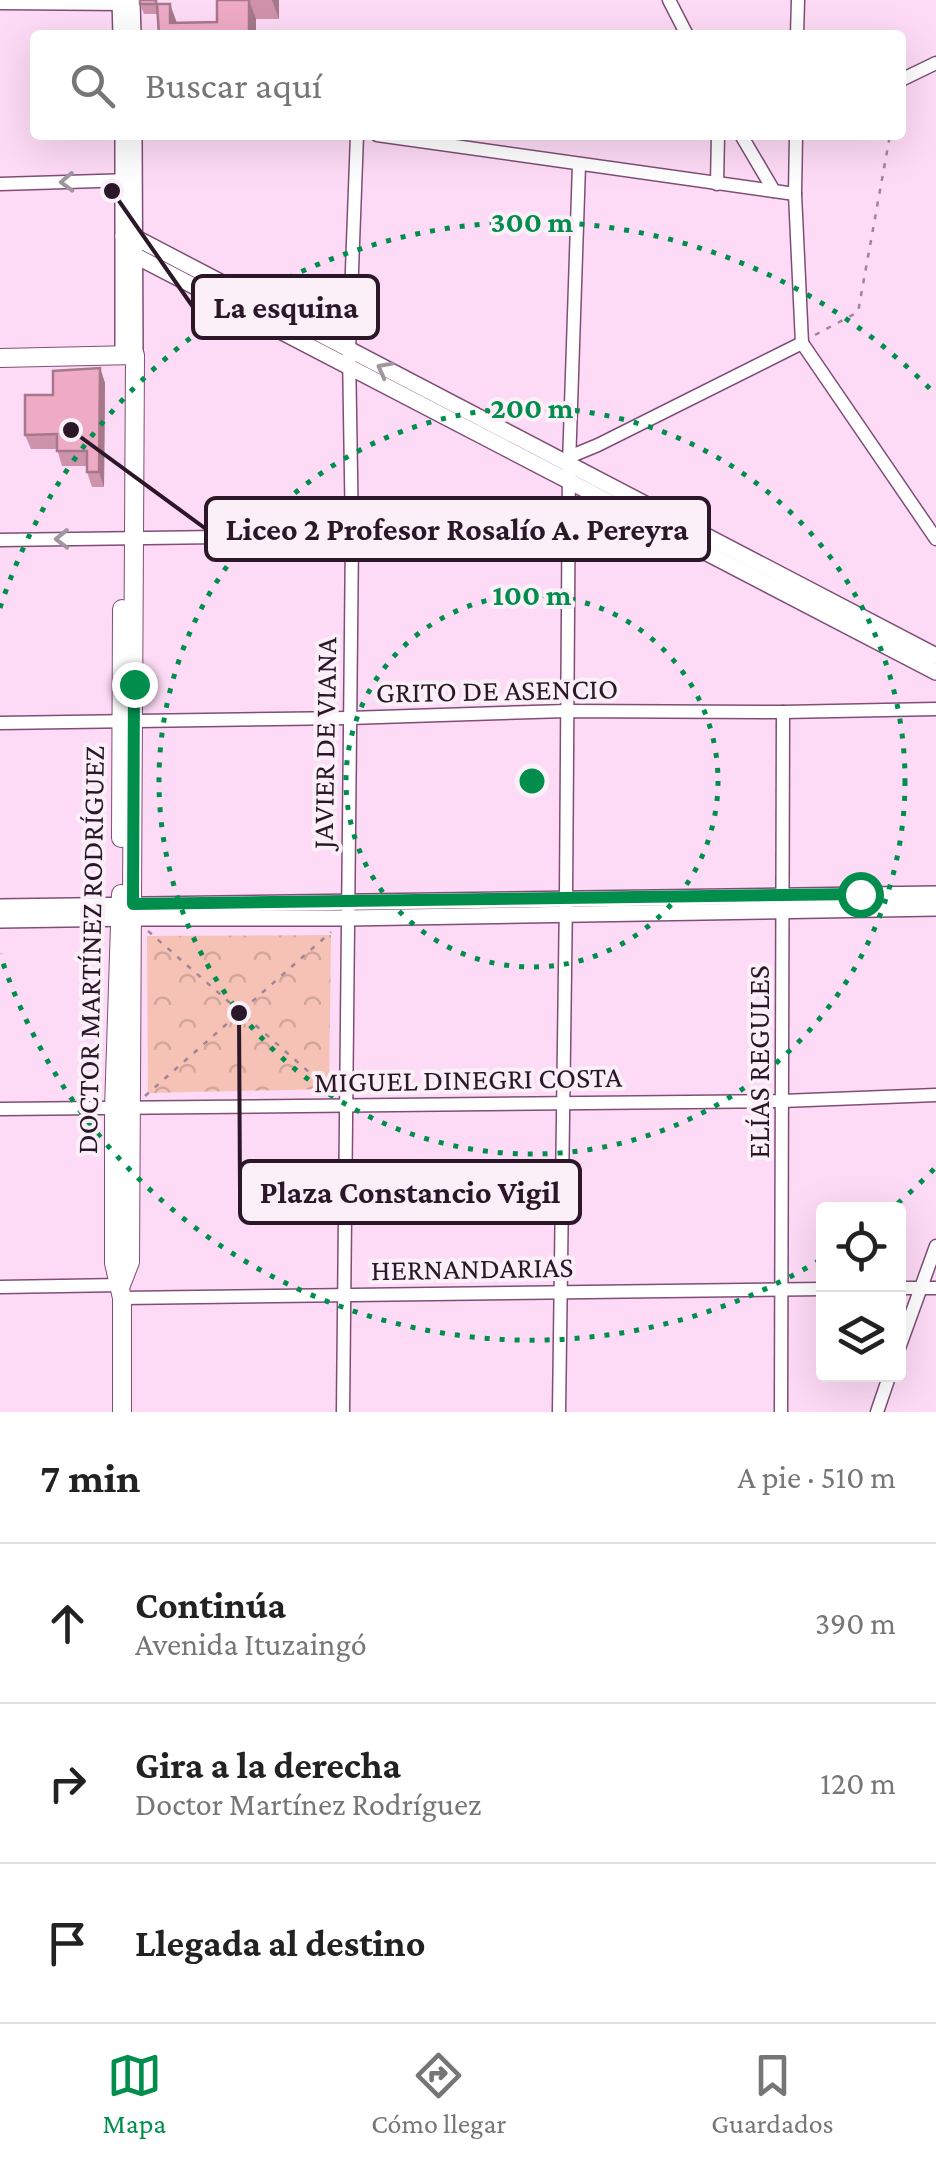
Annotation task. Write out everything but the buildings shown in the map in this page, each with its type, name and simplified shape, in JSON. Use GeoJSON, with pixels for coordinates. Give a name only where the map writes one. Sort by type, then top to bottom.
{"type":"FeatureCollection","features":[{"type":"Feature","properties":{"kind":"main road"},"geometry":{"type":"LineString","coordinates":[[0,358],[129,355]]}},
{"type":"Feature","properties":{"kind":"main road","name":"DOCTOR MARTÍNEZ RODRÍGUEZ"},"geometry":{"type":"LineString","coordinates":[[122,1412],[121,1292],[130,1262],[122,1109],[127,911],[129,355]]}},
{"type":"Feature","properties":{"kind":"street"},"geometry":{"type":"LineString","coordinates":[[669,0],[684,30]]}},
{"type":"Feature","properties":{"kind":"street"},"geometry":{"type":"LineString","coordinates":[[797,30],[798,0]]}},
{"type":"Feature","properties":{"kind":"street"},"geometry":{"type":"LineString","coordinates":[[0,3],[126,2]]}},
{"type":"Feature","properties":{"kind":"street"},"geometry":{"type":"LineString","coordinates":[[122,30],[126,2]]}},
{"type":"Feature","properties":{"kind":"street"},"geometry":{"type":"LineString","coordinates":[[126,2],[132,30]]}},
{"type":"Feature","properties":{"kind":"street"},"geometry":{"type":"LineString","coordinates":[[906,78],[936,63]]}},
{"type":"Feature","properties":{"kind":"street","name":"DOCTOR MARTÍNEZ RODRÍGUEZ"},"geometry":{"type":"LineString","coordinates":[[123,140],[129,180]]}},
{"type":"Feature","properties":{"kind":"street","name":"DOCTOR MARTÍNEZ RODRÍGUEZ"},"geometry":{"type":"LineString","coordinates":[[129,355],[129,180],[133,140]]}},
{"type":"Feature","properties":{"kind":"street","name":"JAVIER DE VIANA"},"geometry":{"type":"LineString","coordinates":[[343,1412],[352,536],[350,351],[356,140]]}},
{"type":"Feature","properties":{"kind":"street"},"geometry":{"type":"LineString","coordinates":[[411,140],[795,194]]}},
{"type":"Feature","properties":{"kind":"street"},"geometry":{"type":"LineString","coordinates":[[718,140],[718,184]]}},
{"type":"Feature","properties":{"kind":"street"},"geometry":{"type":"LineString","coordinates":[[744,140],[774,191]]}},
{"type":"Feature","properties":{"kind":"street"},"geometry":{"type":"LineString","coordinates":[[796,140],[802,342],[936,539]]}},
{"type":"Feature","properties":{"kind":"street"},"geometry":{"type":"LineString","coordinates":[[559,1412],[569,468],[579,165]]}},
{"type":"Feature","properties":{"kind":"street"},"geometry":{"type":"LineString","coordinates":[[0,184],[129,180]]}},
{"type":"Feature","properties":{"kind":"street"},"geometry":{"type":"LineString","coordinates":[[130,238],[569,468],[936,672]]}},
{"type":"Feature","properties":{"kind":"street"},"geometry":{"type":"LineString","coordinates":[[130,256],[350,369],[569,468],[936,656]]}},
{"type":"Feature","properties":{"kind":"street"},"geometry":{"type":"LineString","coordinates":[[569,468],[598,445],[802,342]]}},
{"type":"Feature","properties":{"kind":"street"},"geometry":{"type":"LineString","coordinates":[[0,540],[568,532]]}},
{"type":"Feature","properties":{"kind":"street","name":"GRITO DE ASENCIO"},"geometry":{"type":"LineString","coordinates":[[0,723],[566,711],[936,709]]}},
{"type":"Feature","properties":{"kind":"street","name":"ELÍAS REGULES"},"geometry":{"type":"LineString","coordinates":[[781,1412],[783,712]]}},
{"type":"Feature","properties":{"kind":"street"},"geometry":{"type":"LineString","coordinates":[[0,907],[347,911],[784,902],[936,894]]}},
{"type":"Feature","properties":{"kind":"street"},"geometry":{"type":"LineString","coordinates":[[784,902],[936,908]]}},
{"type":"Feature","properties":{"kind":"street"},"geometry":{"type":"LineString","coordinates":[[0,920],[127,911]]}},
{"type":"Feature","properties":{"kind":"street","name":"MIGUEL DINEGRI COSTA"},"geometry":{"type":"LineString","coordinates":[[0,1110],[782,1101],[936,1095]]}},
{"type":"Feature","properties":{"kind":"street"},"geometry":{"type":"LineString","coordinates":[[906,1328],[936,1246]]}},
{"type":"Feature","properties":{"kind":"street","name":"HERNANDARIAS"},"geometry":{"type":"LineString","coordinates":[[0,1287],[344,1295],[816,1289]]}},
{"type":"Feature","properties":{"kind":"street"},"geometry":{"type":"LineString","coordinates":[[906,1288],[936,1288]]}},
{"type":"Feature","properties":{"kind":"street"},"geometry":{"type":"LineString","coordinates":[[877,1412],[887,1382]]}},
{"type":"Feature","properties":{"kind":"path"},"geometry":{"type":"LineString","coordinates":[[802,342],[858,312],[889,140]]}},
{"type":"Feature","properties":{"kind":"path"},"geometry":{"type":"LineString","coordinates":[[127,911],[346,1105]]}},
{"type":"Feature","properties":{"kind":"path"},"geometry":{"type":"LineString","coordinates":[[122,1109],[240,1012],[347,911]]}},
{"type":"Feature","properties":{"kind":"green space"},"geometry":{"type":"Polygon","coordinates":[[[331,935],[329,1089],[148,1093],[147,936],[331,935]]]}},
{"type":"Feature","properties":{"kind":"place","name":"La esquina"},"geometry":{"type":"Point","coordinates":[112,191]}},
{"type":"Feature","properties":{"kind":"place","name":"Liceo 2 Profesor Rosalío A. Pereyra"},"geometry":{"type":"Point","coordinates":[71,430]}},
{"type":"Feature","properties":{"kind":"place","name":"Plaza Constancio Vigil"},"geometry":{"type":"Point","coordinates":[239,1013]}},
{"type":"Feature","properties":{"kind":"route"},"geometry":{"type":"LineString","coordinates":[[134,684],[133,904],[860,894]]}}]}
